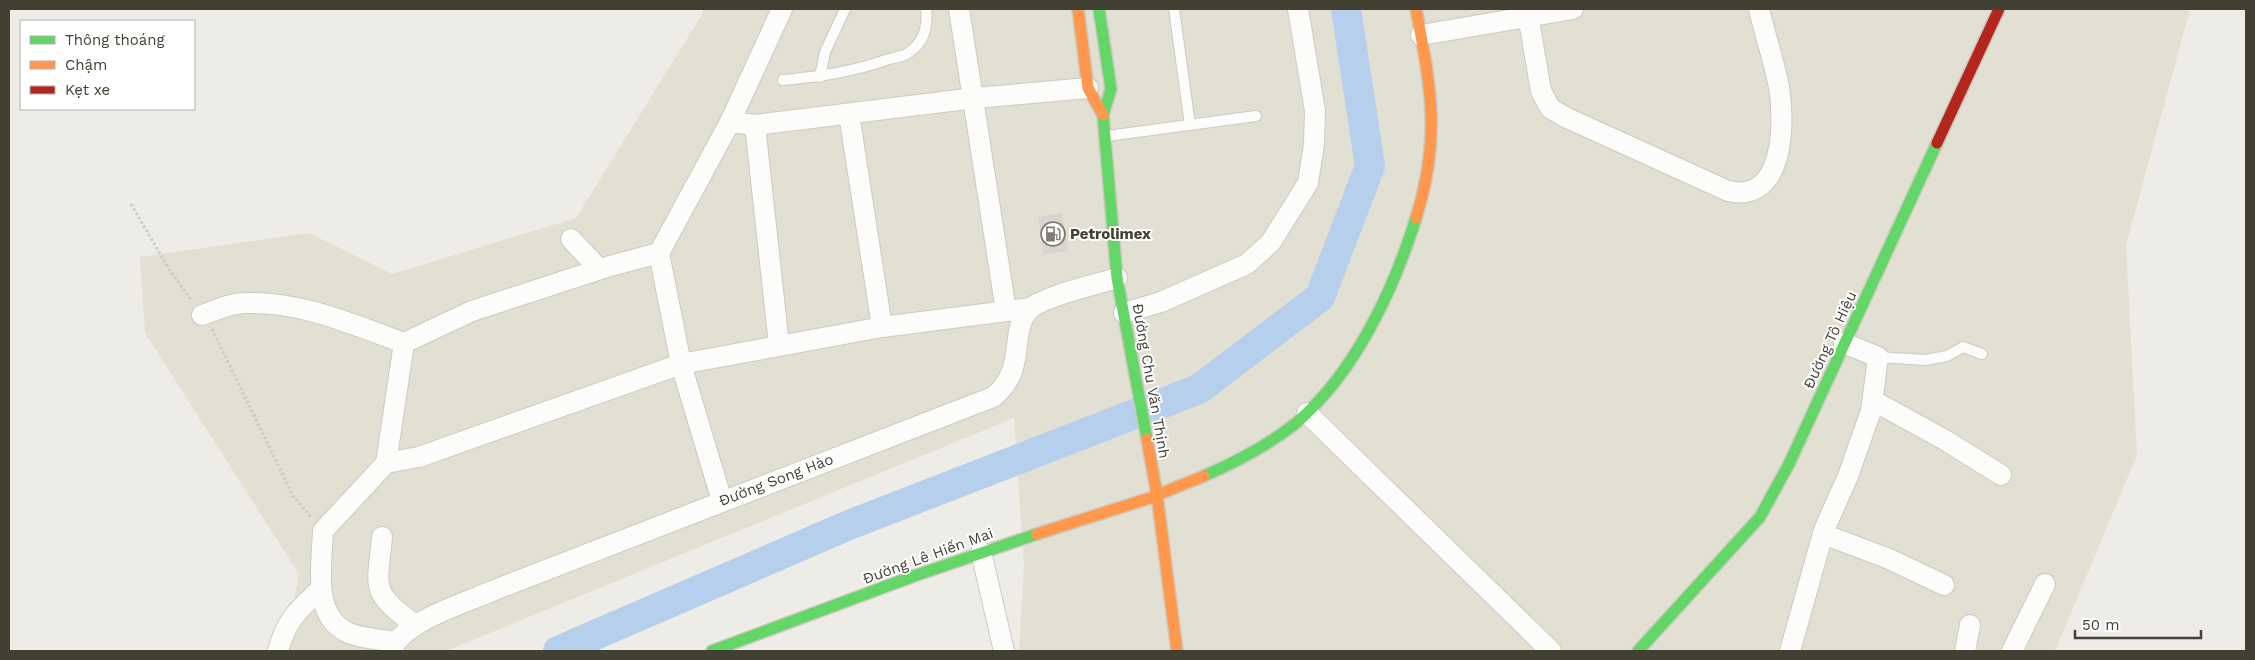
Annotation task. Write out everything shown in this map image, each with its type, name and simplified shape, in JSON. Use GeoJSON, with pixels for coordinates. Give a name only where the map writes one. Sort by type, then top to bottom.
{"type":"FeatureCollection","features":[{"type":"Feature","properties":{"kind":"main road","name":"Đường Chu Văn Thịnh"},"geometry":{"type":"LineString","coordinates":[[1078,9],[1088,88],[1103,115],[1117,278],[1158,495],[1177,651]]}},
{"type":"Feature","properties":{"kind":"main road","name":"Đường Chu Văn Thịnh"},"geometry":{"type":"LineString","coordinates":[[1099,9],[1111,88],[1103,115]]}},
{"type":"Feature","properties":{"kind":"main road","name":"Đường Lê Hiến Mai"},"geometry":{"type":"LineString","coordinates":[[712,651],[982,552],[1158,495],[1220,469],[1249,454],[1307,413],[1339,376],[1375,318],[1394,278],[1414,225],[1429,165],[1433,130],[1430,88],[1416,9]]}},
{"type":"Feature","properties":{"kind":"main road","name":"Đường Tô Hiệu"},"geometry":{"type":"LineString","coordinates":[[1638,651],[1760,517],[1790,464],[1999,9]]}},
{"type":"Feature","properties":{"kind":"street"},"geometry":{"type":"LineString","coordinates":[[722,501],[680,364],[659,253],[730,122],[782,9]]}},
{"type":"Feature","properties":{"kind":"street"},"geometry":{"type":"LineString","coordinates":[[959,9],[975,98],[1006,311]]}},
{"type":"Feature","properties":{"kind":"street"},"geometry":{"type":"LineString","coordinates":[[1124,313],[1161,302],[1248,264],[1271,242],[1308,183],[1314,144],[1315,111],[1298,9]]}},
{"type":"Feature","properties":{"kind":"street"},"geometry":{"type":"LineString","coordinates":[[1421,35],[1527,13],[1573,9]]}},
{"type":"Feature","properties":{"kind":"street"},"geometry":{"type":"LineString","coordinates":[[1527,13],[1541,91],[1550,108],[1565,117],[1719,187],[1742,194],[1754,191],[1763,185],[1772,172],[1778,149],[1779,88],[1759,9]]}},
{"type":"Feature","properties":{"kind":"street"},"geometry":{"type":"LineString","coordinates":[[730,122],[755,125],[975,98],[1088,88]]}},
{"type":"Feature","properties":{"kind":"street"},"geometry":{"type":"LineString","coordinates":[[850,114],[882,327]]}},
{"type":"Feature","properties":{"kind":"street"},"geometry":{"type":"LineString","coordinates":[[755,125],[779,344]]}},
{"type":"Feature","properties":{"kind":"street"},"geometry":{"type":"LineString","coordinates":[[571,238],[600,269]]}},
{"type":"Feature","properties":{"kind":"street"},"geometry":{"type":"LineString","coordinates":[[202,315],[245,303],[269,304],[322,313],[404,343],[472,311],[600,269],[659,253]]}},
{"type":"Feature","properties":{"kind":"street"},"geometry":{"type":"LineString","coordinates":[[386,463],[419,457],[680,364],[779,344],[882,327],[1031,308],[1044,301],[1117,278]]}},
{"type":"Feature","properties":{"kind":"street","name":"Đường Song Hào"},"geometry":{"type":"LineString","coordinates":[[393,647],[415,626],[492,591],[993,397],[1002,390],[1011,377],[1018,353],[1019,332],[1023,319],[1031,308]]}},
{"type":"Feature","properties":{"kind":"street"},"geometry":{"type":"LineString","coordinates":[[393,647],[340,629],[327,612],[321,589],[323,531],[386,463],[404,343]]}},
{"type":"Feature","properties":{"kind":"street"},"geometry":{"type":"LineString","coordinates":[[1790,651],[1823,534],[1848,476],[1874,401],[1878,357],[1844,343]]}},
{"type":"Feature","properties":{"kind":"street"},"geometry":{"type":"LineString","coordinates":[[1874,401],[1945,440],[2001,475]]}},
{"type":"Feature","properties":{"kind":"street"},"geometry":{"type":"LineString","coordinates":[[1307,413],[1551,651]]}},
{"type":"Feature","properties":{"kind":"street"},"geometry":{"type":"LineString","coordinates":[[1823,534],[1887,558],[1944,585]]}},
{"type":"Feature","properties":{"kind":"street"},"geometry":{"type":"LineString","coordinates":[[382,537],[378,582],[380,593],[387,604],[415,626]]}},
{"type":"Feature","properties":{"kind":"street"},"geometry":{"type":"LineString","coordinates":[[982,552],[1004,651]]}},
{"type":"Feature","properties":{"kind":"street"},"geometry":{"type":"LineString","coordinates":[[2012,651],[2045,584]]}},
{"type":"Feature","properties":{"kind":"street"},"geometry":{"type":"LineString","coordinates":[[278,651],[286,625],[293,615],[321,589]]}},
{"type":"Feature","properties":{"kind":"street"},"geometry":{"type":"LineString","coordinates":[[1965,651],[1970,625]]}},
{"type":"Feature","properties":{"kind":"lane"},"geometry":{"type":"LineString","coordinates":[[820,77],[825,52],[845,9]]}},
{"type":"Feature","properties":{"kind":"lane"},"geometry":{"type":"LineString","coordinates":[[784,80],[820,77],[862,68],[908,53],[924,33],[927,23],[926,9]]}},
{"type":"Feature","properties":{"kind":"lane"},"geometry":{"type":"LineString","coordinates":[[1174,9],[1190,126]]}},
{"type":"Feature","properties":{"kind":"lane"},"geometry":{"type":"LineString","coordinates":[[1106,136],[1256,116]]}},
{"type":"Feature","properties":{"kind":"lane"},"geometry":{"type":"LineString","coordinates":[[1878,357],[1926,360],[1947,356],[1963,348],[1982,354]]}},
{"type":"Feature","properties":{"kind":"path"},"geometry":{"type":"LineString","coordinates":[[131,204],[166,264],[208,321],[293,496],[323,531]]}},
{"type":"Feature","properties":{"kind":"shaded area"},"geometry":{"type":"Polygon","coordinates":[[[702,9],[2190,9],[2126,245],[2137,455],[2055,651],[1019,651],[1024,565],[1014,418],[446,651],[285,651],[299,574],[145,333],[140,257],[309,233],[392,274],[576,218],[703,13],[702,9]]]}},
{"type":"Feature","properties":{"kind":"building","name":"Petrolimex"},"geometry":{"type":"Polygon","coordinates":[[[1062,213],[1068,251],[1044,254],[1038,217],[1062,213]]]}},
{"type":"Feature","properties":{"kind":"waterway"},"geometry":{"type":"LineString","coordinates":[[558,651],[849,525],[1199,389],[1320,297],[1370,166],[1346,9]]}},
{"type":"Feature","properties":{"kind":"traffic: fast"},"geometry":{"type":"LineString","coordinates":[[1099,9],[1111,89],[1103,115],[1117,278],[1147,439]]}},
{"type":"Feature","properties":{"kind":"traffic: fast"},"geometry":{"type":"LineString","coordinates":[[1638,651],[1760,517],[1789,464],[1937,143]]}},
{"type":"Feature","properties":{"kind":"traffic: fast"},"geometry":{"type":"LineString","coordinates":[[1204,476],[1252,453],[1275,439],[1296,423],[1337,380],[1354,355],[1384,301],[1416,218]]}},
{"type":"Feature","properties":{"kind":"traffic: fast"},"geometry":{"type":"LineString","coordinates":[[712,651],[914,576],[1037,534]]}},
{"type":"Feature","properties":{"kind":"traffic: slow"},"geometry":{"type":"LineString","coordinates":[[1078,9],[1088,88],[1103,115]]}},
{"type":"Feature","properties":{"kind":"traffic: slow"},"geometry":{"type":"LineString","coordinates":[[1416,9],[1426,64],[1431,113],[1429,163],[1416,218]]}},
{"type":"Feature","properties":{"kind":"traffic: slow"},"geometry":{"type":"LineString","coordinates":[[1147,439],[1157,495],[1177,651]]}},
{"type":"Feature","properties":{"kind":"traffic: slow"},"geometry":{"type":"LineString","coordinates":[[1037,534],[1150,498],[1204,476]]}},
{"type":"Feature","properties":{"kind":"traffic: jam"},"geometry":{"type":"LineString","coordinates":[[1937,143],[1999,9]]}},
{"type":"Feature","properties":{"kind":"place","name":"Petrolimex"},"geometry":{"type":"Point","coordinates":[1053,234]}}]}
